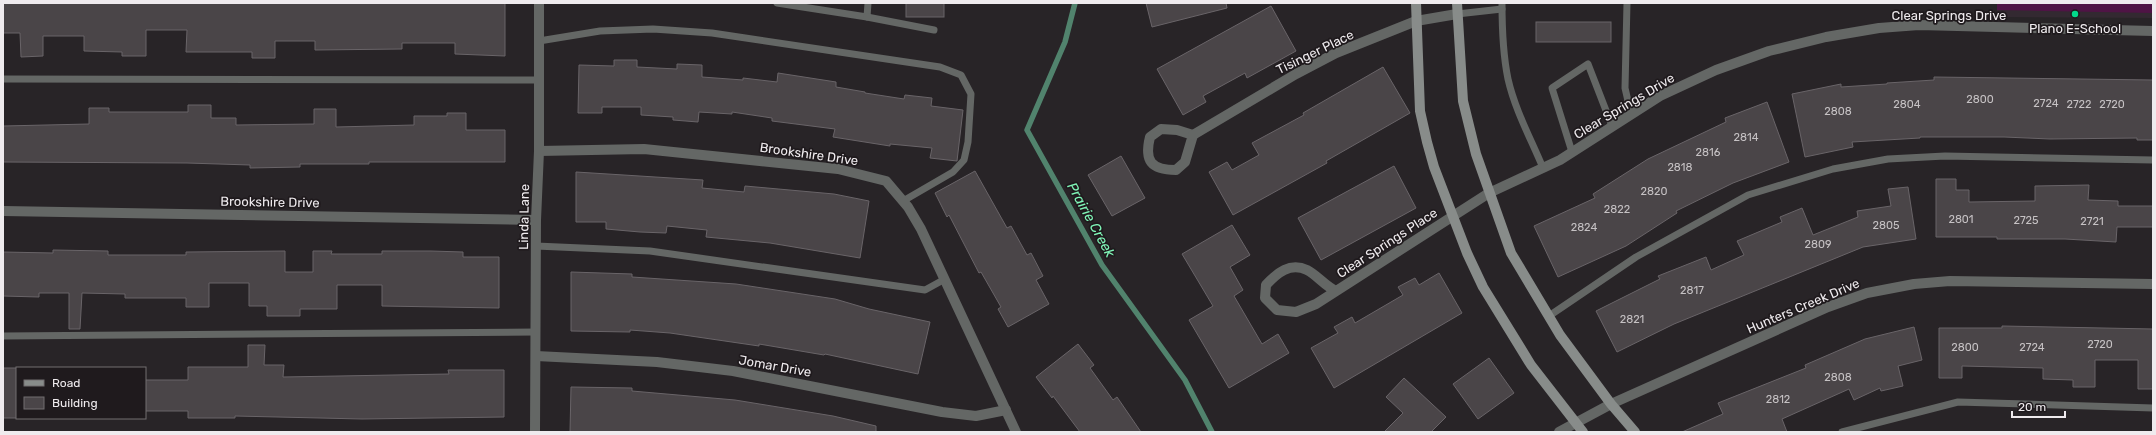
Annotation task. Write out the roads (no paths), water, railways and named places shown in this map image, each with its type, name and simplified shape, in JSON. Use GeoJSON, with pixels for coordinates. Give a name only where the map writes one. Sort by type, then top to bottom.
{"type":"FeatureCollection","features":[{"type":"Feature","properties":{"kind":"main road"},"geometry":{"type":"LineString","coordinates":[[1416,3],[1420,111],[1434,167],[1452,216],[1483,287],[1531,365],[1583,432]]}},
{"type":"Feature","properties":{"kind":"main road"},"geometry":{"type":"LineString","coordinates":[[1457,3],[1463,101],[1488,193],[1511,253],[1560,335],[1611,404],[1635,432]]}},
{"type":"Feature","properties":{"kind":"street","name":"Linda Lane"},"geometry":{"type":"LineString","coordinates":[[535,432],[536,220],[540,151],[540,3]]}},
{"type":"Feature","properties":{"kind":"street","name":"Tisinger Place"},"geometry":{"type":"LineString","coordinates":[[1193,136],[1296,74],[1336,53],[1416,21],[1457,14]]}},
{"type":"Feature","properties":{"kind":"street","name":"Clear Springs Drive"},"geometry":{"type":"LineString","coordinates":[[1452,216],[1488,193],[1543,168],[1572,152],[1660,96],[1709,74],[1762,53],[1826,37],[1864,30],[1919,25],[2153,31]]}},
{"type":"Feature","properties":{"kind":"street"},"geometry":{"type":"LineString","coordinates":[[1162,129],[1177,130],[1193,136],[1185,162],[1176,170],[1162,170],[1150,163],[1146,152],[1150,137],[1162,129]]}},
{"type":"Feature","properties":{"kind":"street","name":"Brookshire Drive"},"geometry":{"type":"LineString","coordinates":[[540,151],[644,149],[695,153],[838,169],[886,181],[903,201],[921,229],[1016,432]]}},
{"type":"Feature","properties":{"kind":"street","name":"Brookshire Drive"},"geometry":{"type":"LineString","coordinates":[[3,211],[536,220]]}},
{"type":"Feature","properties":{"kind":"street","name":"Clear Springs Place"},"geometry":{"type":"LineString","coordinates":[[1336,291],[1328,288],[1308,270],[1289,267],[1277,273],[1266,285],[1265,298],[1277,310],[1296,312],[1316,304],[1452,216]]}},
{"type":"Feature","properties":{"kind":"street","name":"Hunters Creek Drive"},"geometry":{"type":"LineString","coordinates":[[1559,432],[1611,404],[1828,307],[1867,293],[1914,284],[1950,281],[2153,284]]}},
{"type":"Feature","properties":{"kind":"street","name":"Jomar Drive"},"geometry":{"type":"LineString","coordinates":[[536,356],[657,362],[733,371],[942,412],[976,416],[1006,410]]}},
{"type":"Feature","properties":{"kind":"lane"},"geometry":{"type":"LineString","coordinates":[[778,3],[867,17],[934,30]]}},
{"type":"Feature","properties":{"kind":"lane"},"geometry":{"type":"LineString","coordinates":[[867,17],[868,3]]}},
{"type":"Feature","properties":{"kind":"lane"},"geometry":{"type":"LineString","coordinates":[[1627,3],[1625,88],[1631,114]]}},
{"type":"Feature","properties":{"kind":"lane"},"geometry":{"type":"LineString","coordinates":[[1457,14],[1502,6],[1508,80],[1518,111],[1543,168]]}},
{"type":"Feature","properties":{"kind":"lane"},"geometry":{"type":"LineString","coordinates":[[540,41],[600,31],[653,29],[712,33],[940,67],[961,74],[972,94],[968,142],[964,160],[953,172],[903,201]]}},
{"type":"Feature","properties":{"kind":"lane"},"geometry":{"type":"LineString","coordinates":[[1572,152],[1552,88],[1588,64],[1612,126]]}},
{"type":"Feature","properties":{"kind":"lane"},"geometry":{"type":"LineString","coordinates":[[3,79],[540,80]]}},
{"type":"Feature","properties":{"kind":"lane"},"geometry":{"type":"LineString","coordinates":[[1549,316],[1636,257],[1748,195],[1833,169],[1888,159],[1945,156],[2153,160]]}},
{"type":"Feature","properties":{"kind":"lane"},"geometry":{"type":"LineString","coordinates":[[536,246],[650,252],[925,290],[945,279]]}},
{"type":"Feature","properties":{"kind":"lane"},"geometry":{"type":"LineString","coordinates":[[3,336],[536,332]]}},
{"type":"Feature","properties":{"kind":"lane"},"geometry":{"type":"LineString","coordinates":[[1842,432],[1958,402],[2153,408]]}},
{"type":"Feature","properties":{"kind":"waterway","name":"Prairie Creek"},"geometry":{"type":"LineString","coordinates":[[1075,3],[1065,42],[1027,130],[1102,265],[1185,380],[1212,432]]}},
{"type":"Feature","properties":{"kind":"place","name":"Plano E-School"},"geometry":{"type":"Point","coordinates":[2075,14]}}]}
